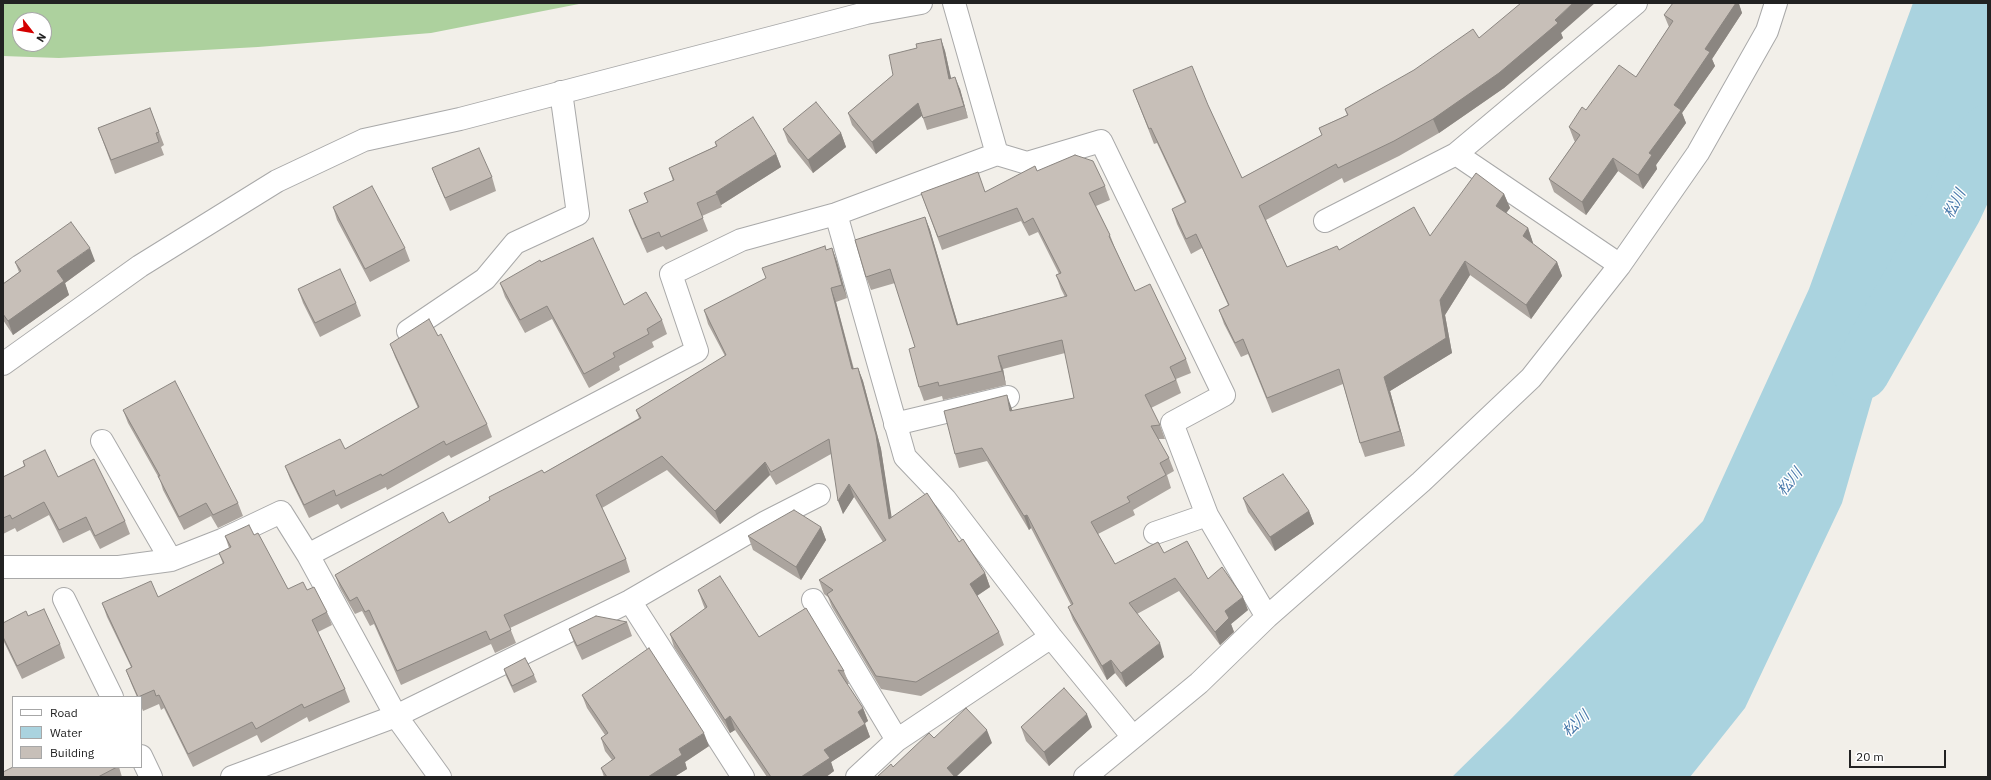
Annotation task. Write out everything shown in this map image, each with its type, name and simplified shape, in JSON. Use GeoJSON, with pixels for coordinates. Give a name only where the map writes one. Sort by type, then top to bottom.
{"type":"FeatureCollection","features":[{"type":"Feature","properties":{"kind":"street"},"geometry":{"type":"LineString","coordinates":[[3,364],[140,266],[278,181],[364,140],[460,119],[866,13],[921,3]]}},
{"type":"Feature","properties":{"kind":"street"},"geometry":{"type":"LineString","coordinates":[[954,3],[997,154]]}},
{"type":"Feature","properties":{"kind":"street"},"geometry":{"type":"LineString","coordinates":[[1325,221],[1456,154],[1636,3]]}},
{"type":"Feature","properties":{"kind":"street"},"geometry":{"type":"LineString","coordinates":[[1085,777],[1199,683],[1266,617],[1420,482],[1530,378],[1620,265],[1698,153],[1767,31],[1776,3]]}},
{"type":"Feature","properties":{"kind":"street"},"geometry":{"type":"LineString","coordinates":[[408,331],[485,279],[515,242],[578,214],[561,92]]}},
{"type":"Feature","properties":{"kind":"street"},"geometry":{"type":"LineString","coordinates":[[308,555],[697,351],[671,274],[741,240],[836,214],[997,154],[1027,162],[1100,141],[1224,395],[1172,423],[1207,514],[1266,617]]}},
{"type":"Feature","properties":{"kind":"street"},"geometry":{"type":"LineString","coordinates":[[1456,154],[1620,265]]}},
{"type":"Feature","properties":{"kind":"street"},"geometry":{"type":"LineString","coordinates":[[836,214],[906,458],[945,499],[1050,637],[1133,737]]}},
{"type":"Feature","properties":{"kind":"street"},"geometry":{"type":"LineString","coordinates":[[895,424],[1008,397]]}},
{"type":"Feature","properties":{"kind":"street"},"geometry":{"type":"LineString","coordinates":[[102,441],[171,560]]}},
{"type":"Feature","properties":{"kind":"street"},"geometry":{"type":"LineString","coordinates":[[235,777],[396,716],[630,601],[766,522],[819,495]]}},
{"type":"Feature","properties":{"kind":"street"},"geometry":{"type":"LineString","coordinates":[[3,567],[119,567],[171,560],[222,540],[281,512],[308,555],[396,716],[440,777]]}},
{"type":"Feature","properties":{"kind":"street"},"geometry":{"type":"LineString","coordinates":[[1155,533],[1207,514]]}},
{"type":"Feature","properties":{"kind":"street"},"geometry":{"type":"LineString","coordinates":[[64,599],[112,696]]}},
{"type":"Feature","properties":{"kind":"street"},"geometry":{"type":"LineString","coordinates":[[813,600],[897,740]]}},
{"type":"Feature","properties":{"kind":"street"},"geometry":{"type":"LineString","coordinates":[[630,601],[743,777]]}},
{"type":"Feature","properties":{"kind":"street"},"geometry":{"type":"LineString","coordinates":[[857,777],[897,740],[1050,637]]}},
{"type":"Feature","properties":{"kind":"street"},"geometry":{"type":"LineString","coordinates":[[142,758],[151,777]]}},
{"type":"Feature","properties":{"kind":"green space"},"geometry":{"type":"Polygon","coordinates":[[[3,3],[584,3],[431,33],[258,47],[59,58],[3,56],[3,3]]]}},
{"type":"Feature","properties":{"kind":"water"},"geometry":{"type":"Polygon","coordinates":[[[1913,3],[1988,3],[1988,126],[1931,195],[1842,503],[1745,708],[1690,777],[1452,777],[1509,721],[1703,521],[1809,289],[1913,3]]]}},
{"type":"Feature","properties":{"kind":"building"},"geometry":{"type":"Polygon","coordinates":[[[1521,3],[1573,3],[1555,20],[1558,23],[1499,73],[1433,119],[1394,141],[1338,168],[1336,164],[1259,206],[1287,267],[1337,246],[1339,250],[1414,207],[1430,236],[1476,173],[1504,194],[1496,206],[1528,228],[1523,236],[1557,262],[1526,305],[1465,261],[1440,300],[1446,338],[1384,377],[1400,431],[1360,443],[1339,369],[1267,398],[1243,339],[1235,343],[1219,310],[1229,305],[1196,234],[1186,239],[1172,209],[1186,202],[1151,128],[1149,129],[1133,90],[1192,66],[1208,105],[1242,178],[1322,135],[1319,128],[1348,115],[1345,109],[1414,70],[1473,29],[1479,38],[1521,3]]]}},
{"type":"Feature","properties":{"kind":"building"},"geometry":{"type":"Polygon","coordinates":[[[1673,3],[1736,3],[1705,49],[1710,52],[1674,105],[1681,110],[1649,153],[1652,155],[1638,175],[1613,158],[1582,202],[1549,179],[1580,135],[1569,127],[1582,107],[1586,110],[1619,65],[1636,77],[1673,21],[1664,15],[1673,3]]]}},
{"type":"Feature","properties":{"kind":"building"},"geometry":{"type":"Polygon","coordinates":[[[941,39],[949,79],[955,77],[964,106],[923,118],[918,103],[872,142],[848,113],[893,75],[889,55],[917,48],[916,44],[941,39]]]}},
{"type":"Feature","properties":{"kind":"building"},"geometry":{"type":"Polygon","coordinates":[[[816,102],[841,133],[808,160],[783,129],[816,102]]]}},
{"type":"Feature","properties":{"kind":"building"},"geometry":{"type":"Polygon","coordinates":[[[150,108],[159,132],[156,133],[159,142],[111,160],[98,128],[150,108]]]}},
{"type":"Feature","properties":{"kind":"building"},"geometry":{"type":"Polygon","coordinates":[[[753,117],[776,154],[716,192],[717,194],[697,203],[703,218],[661,237],[659,232],[642,239],[629,210],[648,202],[644,193],[674,180],[669,168],[717,146],[715,142],[753,117]]]}},
{"type":"Feature","properties":{"kind":"building"},"geometry":{"type":"Polygon","coordinates":[[[479,148],[492,177],[445,198],[432,168],[479,148]]]}},
{"type":"Feature","properties":{"kind":"building"},"geometry":{"type":"Polygon","coordinates":[[[1075,155],[1093,161],[1105,186],[1089,193],[1110,235],[1109,236],[1135,291],[1150,284],[1186,359],[1170,367],[1176,380],[1145,395],[1160,425],[1151,426],[1169,458],[1160,463],[1166,475],[1127,497],[1130,502],[1091,522],[1115,564],[1158,542],[1164,553],[1187,541],[1208,579],[1222,567],[1243,597],[1225,611],[1229,618],[1215,632],[1175,578],[1129,603],[1160,643],[1121,673],[1111,660],[1102,666],[1068,607],[1073,604],[1027,515],[1024,516],[982,448],[955,454],[944,411],[1007,395],[1010,411],[1074,398],[1062,340],[998,356],[1002,371],[939,386],[938,382],[919,387],[909,349],[915,347],[890,269],[866,277],[855,240],[925,217],[957,325],[1067,296],[1056,275],[1061,273],[1033,218],[1024,223],[1017,208],[938,237],[921,193],[978,172],[985,192],[1035,166],[1037,171],[1075,155]]]}},
{"type":"Feature","properties":{"kind":"building"},"geometry":{"type":"Polygon","coordinates":[[[372,186],[405,248],[365,269],[333,207],[372,186]]]}},
{"type":"Feature","properties":{"kind":"building"},"geometry":{"type":"Polygon","coordinates":[[[71,222],[90,248],[57,271],[64,281],[8,321],[3,314],[3,284],[21,271],[15,262],[71,222]]]}},
{"type":"Feature","properties":{"kind":"building"},"geometry":{"type":"Polygon","coordinates":[[[593,238],[624,305],[646,292],[662,320],[647,329],[649,334],[613,353],[615,357],[584,374],[547,306],[520,320],[500,283],[540,260],[541,262],[593,238]]]}},
{"type":"Feature","properties":{"kind":"building"},"geometry":{"type":"Polygon","coordinates":[[[825,246],[826,250],[832,248],[842,285],[831,288],[852,369],[858,368],[876,435],[889,519],[927,493],[959,542],[963,539],[985,573],[970,584],[999,632],[916,682],[876,676],[827,594],[833,590],[819,580],[886,540],[849,484],[838,501],[829,439],[771,472],[765,462],[715,511],[662,456],[596,495],[626,559],[504,615],[511,630],[490,640],[486,631],[397,671],[369,610],[365,612],[357,597],[350,601],[335,575],[443,512],[449,523],[490,500],[489,497],[542,470],[544,473],[641,418],[636,410],[726,355],[704,310],[766,278],[762,268],[825,246]]]}},
{"type":"Feature","properties":{"kind":"building"},"geometry":{"type":"Polygon","coordinates":[[[340,269],[356,303],[315,323],[298,289],[340,269]]]}},
{"type":"Feature","properties":{"kind":"building"},"geometry":{"type":"Polygon","coordinates":[[[429,319],[438,336],[441,334],[487,424],[446,445],[444,441],[382,476],[381,474],[336,496],[334,490],[304,505],[285,466],[340,439],[345,449],[419,407],[390,344],[429,319]]]}},
{"type":"Feature","properties":{"kind":"building"},"geometry":{"type":"Polygon","coordinates":[[[175,381],[238,503],[213,515],[206,503],[179,517],[158,476],[160,476],[123,410],[175,381]]]}},
{"type":"Feature","properties":{"kind":"building"},"geometry":{"type":"Polygon","coordinates":[[[45,450],[58,477],[94,459],[125,521],[95,536],[86,517],[59,530],[44,502],[12,519],[10,515],[3,518],[3,477],[25,466],[23,461],[45,450]]]}},
{"type":"Feature","properties":{"kind":"building"},"geometry":{"type":"Polygon","coordinates":[[[1283,474],[1309,511],[1270,537],[1243,498],[1283,474]]]}},
{"type":"Feature","properties":{"kind":"building"},"geometry":{"type":"Polygon","coordinates":[[[794,510],[821,527],[796,567],[748,536],[794,510]]]}},
{"type":"Feature","properties":{"kind":"building"},"geometry":{"type":"Polygon","coordinates":[[[249,525],[254,535],[258,533],[288,589],[303,582],[307,590],[314,587],[327,612],[312,620],[345,689],[304,708],[302,704],[256,729],[252,722],[188,754],[159,695],[156,696],[154,690],[138,696],[126,670],[132,667],[102,603],[151,581],[158,597],[224,563],[219,553],[231,547],[225,536],[249,525]]]}},
{"type":"Feature","properties":{"kind":"building"},"geometry":{"type":"Polygon","coordinates":[[[720,576],[759,637],[806,608],[844,671],[838,670],[863,708],[858,712],[865,724],[824,750],[830,758],[801,777],[771,777],[730,716],[725,720],[670,634],[707,607],[698,590],[720,576]]]}},
{"type":"Feature","properties":{"kind":"building"},"geometry":{"type":"Polygon","coordinates":[[[44,609],[60,644],[17,666],[3,637],[3,623],[26,611],[28,616],[44,609]]]}},
{"type":"Feature","properties":{"kind":"building"},"geometry":{"type":"Polygon","coordinates":[[[596,616],[627,622],[577,646],[569,629],[596,616]]]}},
{"type":"Feature","properties":{"kind":"building"},"geometry":{"type":"Polygon","coordinates":[[[649,648],[704,733],[679,749],[682,755],[648,777],[607,777],[601,768],[615,758],[601,738],[608,733],[582,695],[649,648]]]}},
{"type":"Feature","properties":{"kind":"building"},"geometry":{"type":"Polygon","coordinates":[[[525,658],[534,675],[512,686],[504,669],[525,658]]]}},
{"type":"Feature","properties":{"kind":"building"},"geometry":{"type":"Polygon","coordinates":[[[1064,688],[1087,714],[1044,752],[1021,727],[1064,688]]]}},
{"type":"Feature","properties":{"kind":"building"},"geometry":{"type":"Polygon","coordinates":[[[966,708],[987,730],[947,768],[955,777],[877,777],[891,764],[893,767],[929,733],[934,738],[966,708]]]}},
{"type":"Feature","properties":{"kind":"building"},"geometry":{"type":"Polygon","coordinates":[[[12,768],[115,768],[98,777],[3,777],[3,772],[12,768]]]}},
{"type":"Feature","properties":{"kind":"waterway","name":"松川"},"geometry":{"type":"LineString","coordinates":[[1861,371],[1953,209],[1988,134]]}}]}
